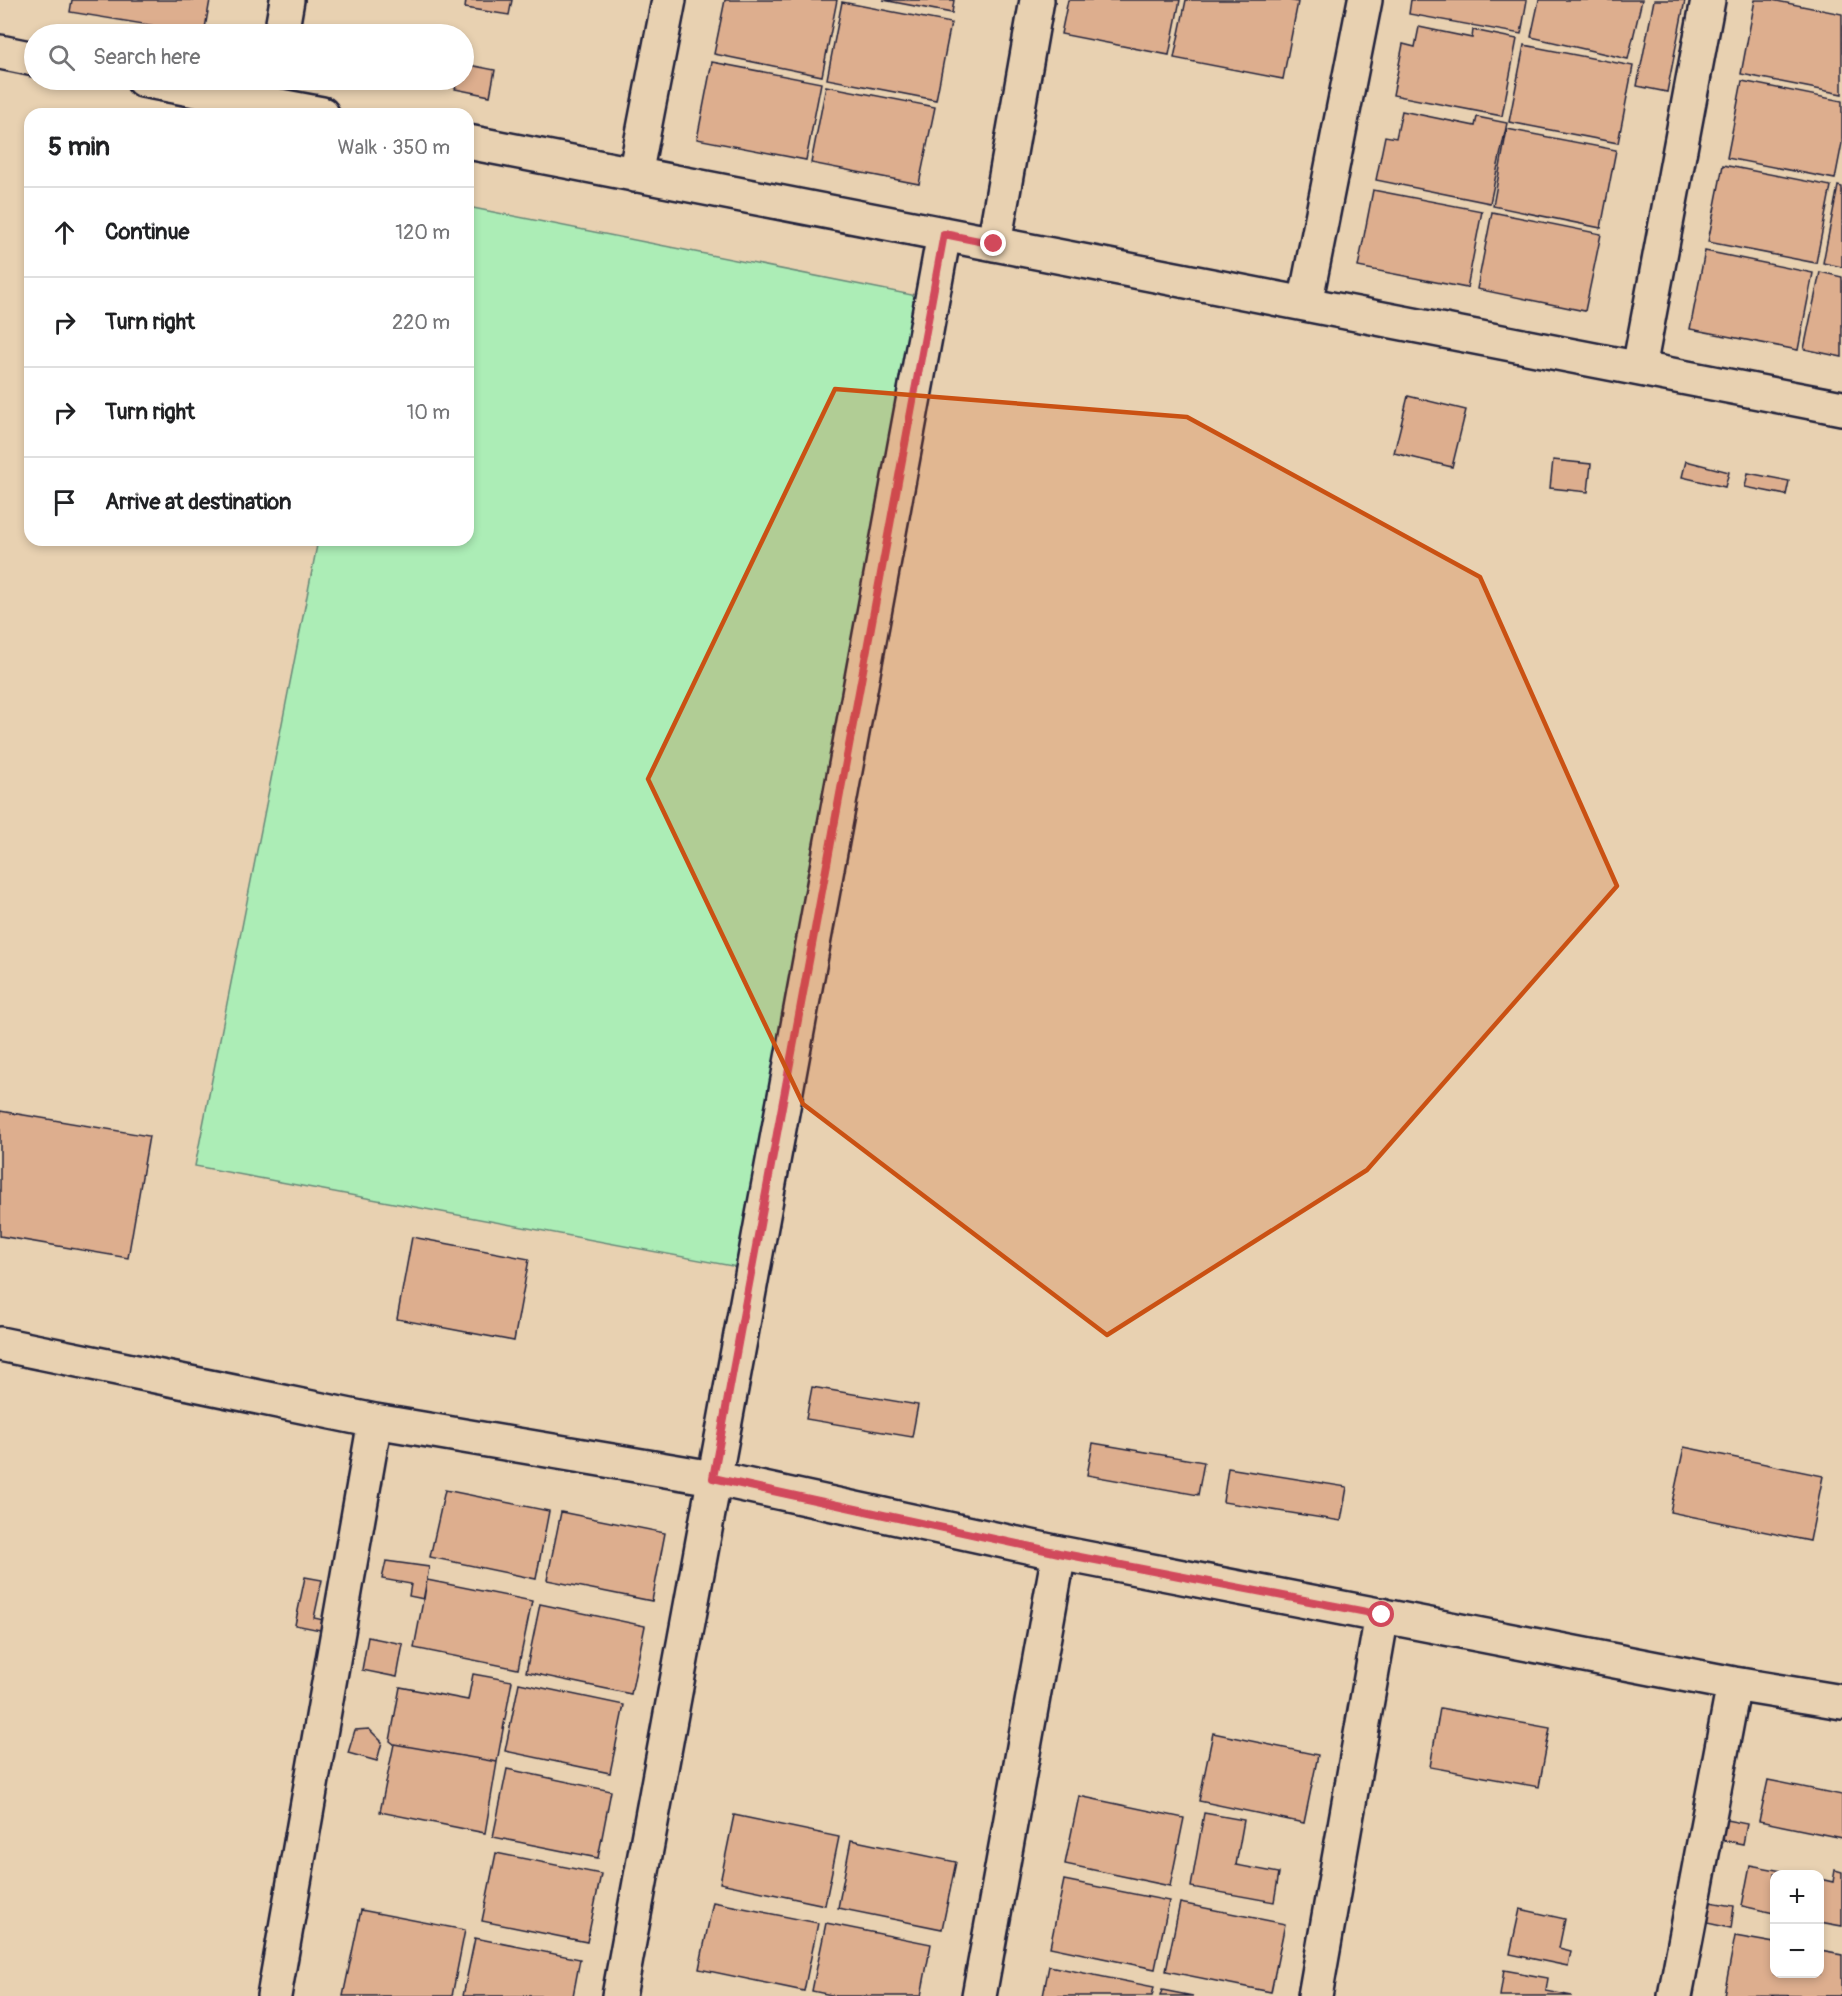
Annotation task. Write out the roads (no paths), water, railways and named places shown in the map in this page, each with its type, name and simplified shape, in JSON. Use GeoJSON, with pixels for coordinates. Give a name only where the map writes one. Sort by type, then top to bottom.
{"type":"FeatureCollection","features":[{"type":"Feature","properties":{"kind":"street"},"geometry":{"type":"LineString","coordinates":[[282,24],[287,0]]}},
{"type":"Feature","properties":{"kind":"street"},"geometry":{"type":"LineString","coordinates":[[635,175],[669,0]]}},
{"type":"Feature","properties":{"kind":"street"},"geometry":{"type":"LineString","coordinates":[[994,244],[1037,0]]}},
{"type":"Feature","properties":{"kind":"street"},"geometry":{"type":"LineString","coordinates":[[1305,304],[1365,0]]}},
{"type":"Feature","properties":{"kind":"street"},"geometry":{"type":"LineString","coordinates":[[1639,368],[1708,0]]}},
{"type":"Feature","properties":{"kind":"street"},"geometry":{"type":"LineString","coordinates":[[0,52],[24,56]]}},
{"type":"Feature","properties":{"kind":"street"},"geometry":{"type":"LineString","coordinates":[[270,91],[308,108]]}},
{"type":"Feature","properties":{"kind":"street"},"geometry":{"type":"LineString","coordinates":[[474,143],[1842,408]]}},
{"type":"Feature","properties":{"kind":"street"},"geometry":{"type":"LineString","coordinates":[[619,1996],[944,234]]}},
{"type":"Feature","properties":{"kind":"street"},"geometry":{"type":"LineString","coordinates":[[0,1344],[375,1421],[713,1478],[1059,1553],[1734,1684],[1842,1702]]}},
{"type":"Feature","properties":{"kind":"street"},"geometry":{"type":"LineString","coordinates":[[274,1996],[375,1421]]}},
{"type":"Feature","properties":{"kind":"street"},"geometry":{"type":"LineString","coordinates":[[979,1996],[1059,1553]]}},
{"type":"Feature","properties":{"kind":"street"},"geometry":{"type":"LineString","coordinates":[[1315,1996],[1382,1615]]}},
{"type":"Feature","properties":{"kind":"street"},"geometry":{"type":"LineString","coordinates":[[1676,1996],[1734,1684]]}}]}
